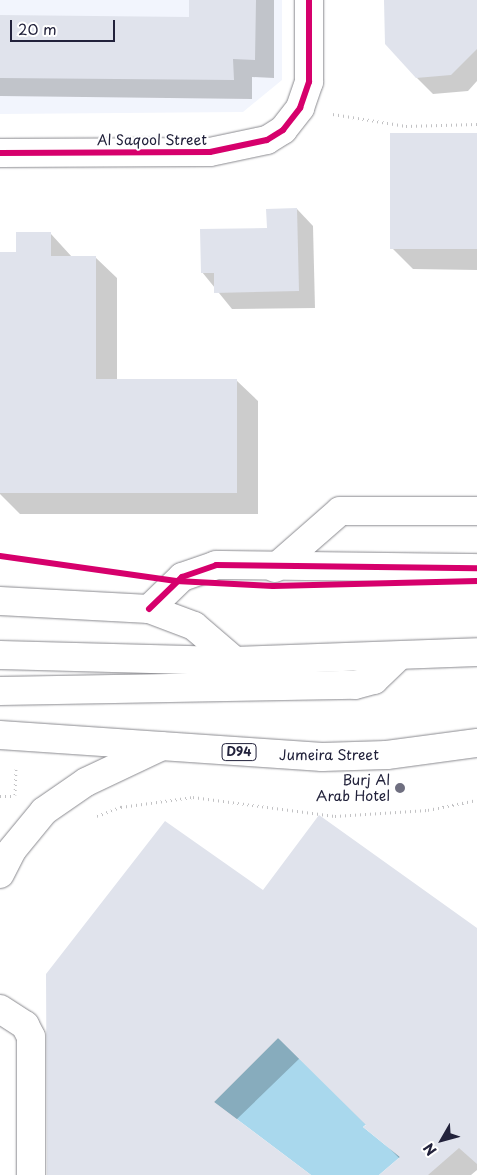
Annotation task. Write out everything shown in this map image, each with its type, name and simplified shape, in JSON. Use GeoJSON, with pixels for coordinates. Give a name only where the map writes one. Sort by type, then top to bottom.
{"type":"FeatureCollection","features":[{"type":"Feature","properties":{"kind":"main road","name":"Al Saqool Street"},"geometry":{"type":"LineString","coordinates":[[0,153],[229,151],[283,130],[300,108],[309,82],[309,0]]}},
{"type":"Feature","properties":{"kind":"main road"},"geometry":{"type":"LineString","coordinates":[[275,568],[340,511],[477,511]]}},
{"type":"Feature","properties":{"kind":"main road"},"geometry":{"type":"LineString","coordinates":[[149,609],[166,588],[198,569],[233,564],[275,568],[477,568]]}},
{"type":"Feature","properties":{"kind":"main road"},"geometry":{"type":"LineString","coordinates":[[0,601],[149,609],[194,626],[235,661]]}},
{"type":"Feature","properties":{"kind":"main road"},"geometry":{"type":"LineString","coordinates":[[0,655],[235,661],[398,657],[477,652]]}},
{"type":"Feature","properties":{"kind":"main road"},"geometry":{"type":"LineString","coordinates":[[0,691],[355,685],[374,680],[398,657]]}},
{"type":"Feature","properties":{"kind":"main road","name":"Jumeira Street"},"geometry":{"type":"LineString","coordinates":[[0,735],[165,744],[322,757],[387,755],[477,743]]}},
{"type":"Feature","properties":{"kind":"main road"},"geometry":{"type":"LineString","coordinates":[[0,874],[12,850],[44,811],[86,782],[165,744]]}},
{"type":"Feature","properties":{"kind":"main road"},"geometry":{"type":"LineString","coordinates":[[0,1009],[24,1025],[32,1045],[31,1175]]}},
{"type":"Feature","properties":{"kind":"path"},"geometry":{"type":"LineString","coordinates":[[300,108],[406,126],[477,124]]}},
{"type":"Feature","properties":{"kind":"path"},"geometry":{"type":"LineString","coordinates":[[0,796],[15,796],[44,811]]}},
{"type":"Feature","properties":{"kind":"path"},"geometry":{"type":"LineString","coordinates":[[93,817],[121,807],[193,796],[335,816],[428,810],[477,800]]}},
{"type":"Feature","properties":{"kind":"shaded area"},"geometry":{"type":"Polygon","coordinates":[[[0,0],[282,0],[282,80],[243,112],[0,114],[0,0]]]}},
{"type":"Feature","properties":{"kind":"water"},"geometry":{"type":"Polygon","coordinates":[[[278,1038],[381,1111],[363,1127],[400,1157],[379,1175],[311,1175],[214,1102],[278,1038]]]}},
{"type":"Feature","properties":{"kind":"building"},"geometry":{"type":"Polygon","coordinates":[[[189,0],[256,0],[255,60],[233,59],[234,80],[0,78],[0,15],[189,17],[189,0]]]}},
{"type":"Feature","properties":{"kind":"building"},"geometry":{"type":"Polygon","coordinates":[[[384,0],[477,0],[477,49],[451,75],[416,78],[385,44],[384,0]]]}},
{"type":"Feature","properties":{"kind":"building"},"geometry":{"type":"Polygon","coordinates":[[[390,133],[477,133],[477,249],[390,249],[390,133]]]}},
{"type":"Feature","properties":{"kind":"building"},"geometry":{"type":"Polygon","coordinates":[[[297,208],[299,291],[214,293],[214,273],[201,273],[200,229],[267,228],[266,209],[297,208]]]}},
{"type":"Feature","properties":{"kind":"building"},"geometry":{"type":"Polygon","coordinates":[[[16,232],[51,232],[51,256],[96,256],[96,379],[237,379],[237,493],[0,493],[0,252],[16,252],[16,232]]]}},
{"type":"Feature","properties":{"kind":"building"},"geometry":{"type":"Polygon","coordinates":[[[319,815],[477,928],[477,1164],[459,1148],[428,1175],[379,1175],[400,1157],[363,1127],[366,1125],[278,1038],[214,1102],[311,1175],[47,1175],[46,974],[165,821],[263,890],[319,815]]]}},
{"type":"Feature","properties":{"kind":"cycle path"},"geometry":{"type":"LineString","coordinates":[[0,153],[210,152],[267,140],[283,130],[300,108],[309,82],[309,0]]}},
{"type":"Feature","properties":{"kind":"cycle path"},"geometry":{"type":"LineString","coordinates":[[0,556],[176,581],[273,586],[477,581]]}},
{"type":"Feature","properties":{"kind":"cycle path"},"geometry":{"type":"LineString","coordinates":[[149,609],[182,577],[216,565],[477,568]]}},
{"type":"Feature","properties":{"kind":"place","name":"Burj Al Arab Hotel"},"geometry":{"type":"Point","coordinates":[400,788]}}]}
